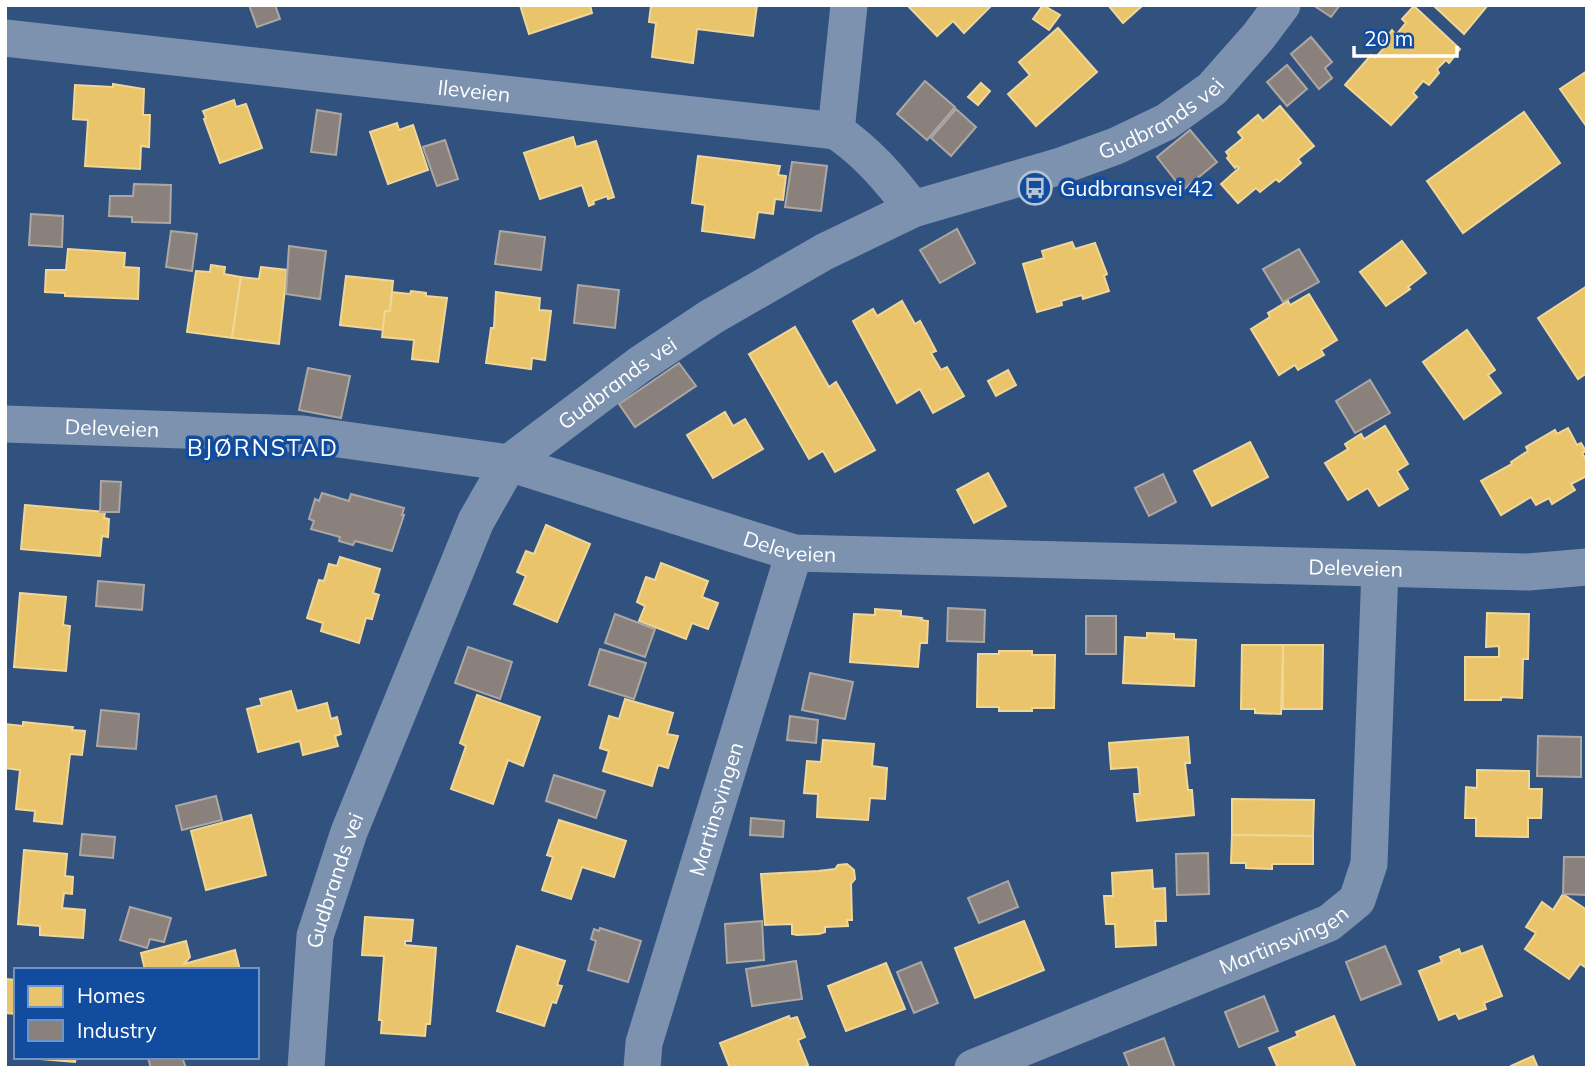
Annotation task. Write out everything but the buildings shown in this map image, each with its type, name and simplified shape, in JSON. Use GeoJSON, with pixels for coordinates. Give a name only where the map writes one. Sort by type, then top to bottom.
{"type":"FeatureCollection","features":[{"type":"Feature","properties":{"kind":"street"},"geometry":{"type":"LineString","coordinates":[[836,131],[849,5]]}},
{"type":"Feature","properties":{"kind":"street","name":"Gudbrands vei"},"geometry":{"type":"LineString","coordinates":[[306,1068],[315,936],[345,845],[476,521],[509,463],[639,365],[711,317],[824,252],[913,209],[1061,166],[1116,146],[1166,122],[1212,89],[1282,5]]}},
{"type":"Feature","properties":{"kind":"street","name":"Ileveien"},"geometry":{"type":"LineString","coordinates":[[5,38],[836,131],[860,147],[913,209]]}},
{"type":"Feature","properties":{"kind":"street","name":"Deleveien"},"geometry":{"type":"LineString","coordinates":[[5,424],[303,435],[509,463],[794,553],[1528,572],[1587,567]]}},
{"type":"Feature","properties":{"kind":"street","name":"Martinsvingen"},"geometry":{"type":"LineString","coordinates":[[642,1068],[644,1043],[794,553]]}},
{"type":"Feature","properties":{"kind":"street","name":"Martinsvingen"},"geometry":{"type":"LineString","coordinates":[[974,1068],[1329,923],[1357,900],[1369,864],[1380,569]]}},
{"type":"Feature","properties":{"kind":"place","name":"Gudbransvei 42"},"geometry":{"type":"Point","coordinates":[1035,188]}},
{"type":"Feature","properties":{"kind":"district","name":"BJØRNSTAD"},"geometry":{"type":"Point","coordinates":[263,447]}}]}
